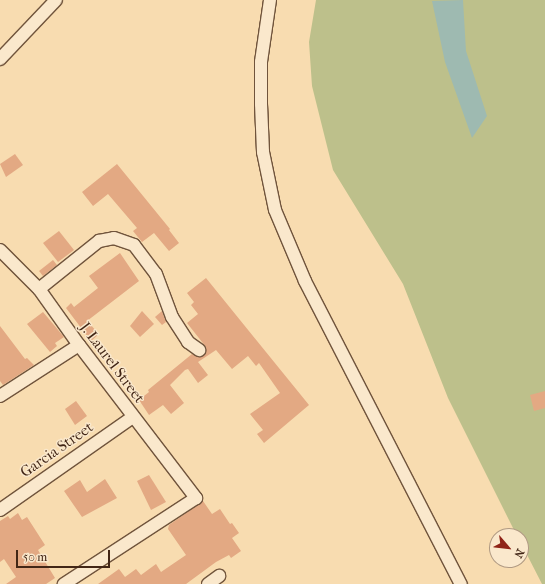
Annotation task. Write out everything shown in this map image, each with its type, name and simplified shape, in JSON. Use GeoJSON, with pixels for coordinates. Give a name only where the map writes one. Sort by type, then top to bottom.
{"type":"FeatureCollection","features":[{"type":"Feature","properties":{"kind":"street"},"geometry":{"type":"LineString","coordinates":[[0,59],[56,0]]}},
{"type":"Feature","properties":{"kind":"street"},"geometry":{"type":"LineString","coordinates":[[270,0],[261,62],[261,104],[263,152],[275,210],[305,281],[459,578]]}},
{"type":"Feature","properties":{"kind":"street"},"geometry":{"type":"LineString","coordinates":[[40,289],[99,241],[114,238],[134,246],[156,274],[172,317],[188,342],[199,350]]}},
{"type":"Feature","properties":{"kind":"street","name":"J. Laurel Street"},"geometry":{"type":"LineString","coordinates":[[0,250],[40,289],[79,345],[196,498],[64,584]]}},
{"type":"Feature","properties":{"kind":"street"},"geometry":{"type":"LineString","coordinates":[[0,396],[79,345]]}},
{"type":"Feature","properties":{"kind":"street","name":"Garcia Street"},"geometry":{"type":"LineString","coordinates":[[0,510],[133,417]]}},
{"type":"Feature","properties":{"kind":"street"},"geometry":{"type":"LineString","coordinates":[[208,584],[219,576]]}},
{"type":"Feature","properties":{"kind":"green space"},"geometry":{"type":"Polygon","coordinates":[[[316,0],[545,0],[545,584],[542,584],[529,559],[529,528],[513,528],[448,398],[403,284],[333,170],[312,86],[309,42],[316,0]]]}},
{"type":"Feature","properties":{"kind":"water"},"geometry":{"type":"Polygon","coordinates":[[[463,0],[466,51],[487,116],[472,138],[445,62],[432,1],[463,0]]]}},
{"type":"Feature","properties":{"kind":"building"},"geometry":{"type":"Polygon","coordinates":[[[15,154],[23,165],[6,177],[0,164],[15,154]]]}},
{"type":"Feature","properties":{"kind":"building"},"geometry":{"type":"Polygon","coordinates":[[[117,164],[170,229],[169,230],[179,243],[169,251],[154,233],[142,242],[133,231],[137,228],[108,194],[93,206],[82,192],[117,164]]]}},
{"type":"Feature","properties":{"kind":"building"},"geometry":{"type":"Polygon","coordinates":[[[59,231],[74,250],[58,262],[43,243],[59,231]]]}},
{"type":"Feature","properties":{"kind":"building"},"geometry":{"type":"Polygon","coordinates":[[[120,253],[139,281],[87,321],[99,334],[91,341],[66,308],[71,303],[74,307],[98,288],[89,276],[120,253]]]}},
{"type":"Feature","properties":{"kind":"building"},"geometry":{"type":"Polygon","coordinates":[[[53,260],[57,265],[43,276],[39,271],[53,260]]]}},
{"type":"Feature","properties":{"kind":"building"},"geometry":{"type":"Polygon","coordinates":[[[206,278],[309,405],[264,443],[257,434],[263,430],[250,414],[280,393],[259,363],[256,366],[248,356],[232,369],[216,350],[198,362],[208,375],[198,383],[188,369],[185,370],[170,385],[184,403],[171,414],[163,405],[149,415],[139,400],[149,392],[148,390],[192,354],[199,357],[205,354],[206,347],[187,323],[198,314],[191,305],[194,302],[187,293],[206,278]]]}},
{"type":"Feature","properties":{"kind":"building"},"geometry":{"type":"Polygon","coordinates":[[[142,311],[154,324],[140,337],[130,326],[142,311]]]}},
{"type":"Feature","properties":{"kind":"building"},"geometry":{"type":"Polygon","coordinates":[[[162,311],[166,322],[162,325],[155,317],[162,311]]]}},
{"type":"Feature","properties":{"kind":"building"},"geometry":{"type":"Polygon","coordinates":[[[43,312],[64,337],[55,343],[57,346],[50,352],[27,324],[43,312]]]}},
{"type":"Feature","properties":{"kind":"building"},"geometry":{"type":"Polygon","coordinates":[[[0,326],[25,359],[27,358],[34,365],[3,385],[0,381],[0,326]]]}},
{"type":"Feature","properties":{"kind":"building"},"geometry":{"type":"Polygon","coordinates":[[[545,391],[545,408],[534,411],[530,395],[545,391]]]}},
{"type":"Feature","properties":{"kind":"building"},"geometry":{"type":"Polygon","coordinates":[[[76,401],[87,416],[75,425],[65,409],[76,401]]]}},
{"type":"Feature","properties":{"kind":"building"},"geometry":{"type":"Polygon","coordinates":[[[149,475],[166,502],[151,510],[137,481],[149,475]]]}},
{"type":"Feature","properties":{"kind":"building"},"geometry":{"type":"Polygon","coordinates":[[[105,479],[117,498],[82,517],[64,491],[80,480],[87,492],[105,479]]]}},
{"type":"Feature","properties":{"kind":"building"},"geometry":{"type":"Polygon","coordinates":[[[203,501],[212,514],[220,509],[230,524],[232,523],[239,533],[232,538],[241,551],[231,558],[229,555],[216,562],[186,584],[98,584],[119,569],[125,577],[136,569],[141,575],[156,564],[161,572],[186,555],[168,529],[169,525],[203,501]]]}},
{"type":"Feature","properties":{"kind":"building"},"geometry":{"type":"Polygon","coordinates":[[[18,513],[22,520],[27,517],[45,545],[38,550],[55,578],[46,584],[6,584],[16,577],[4,559],[0,562],[0,521],[8,516],[10,519],[18,513]]]}}]}
